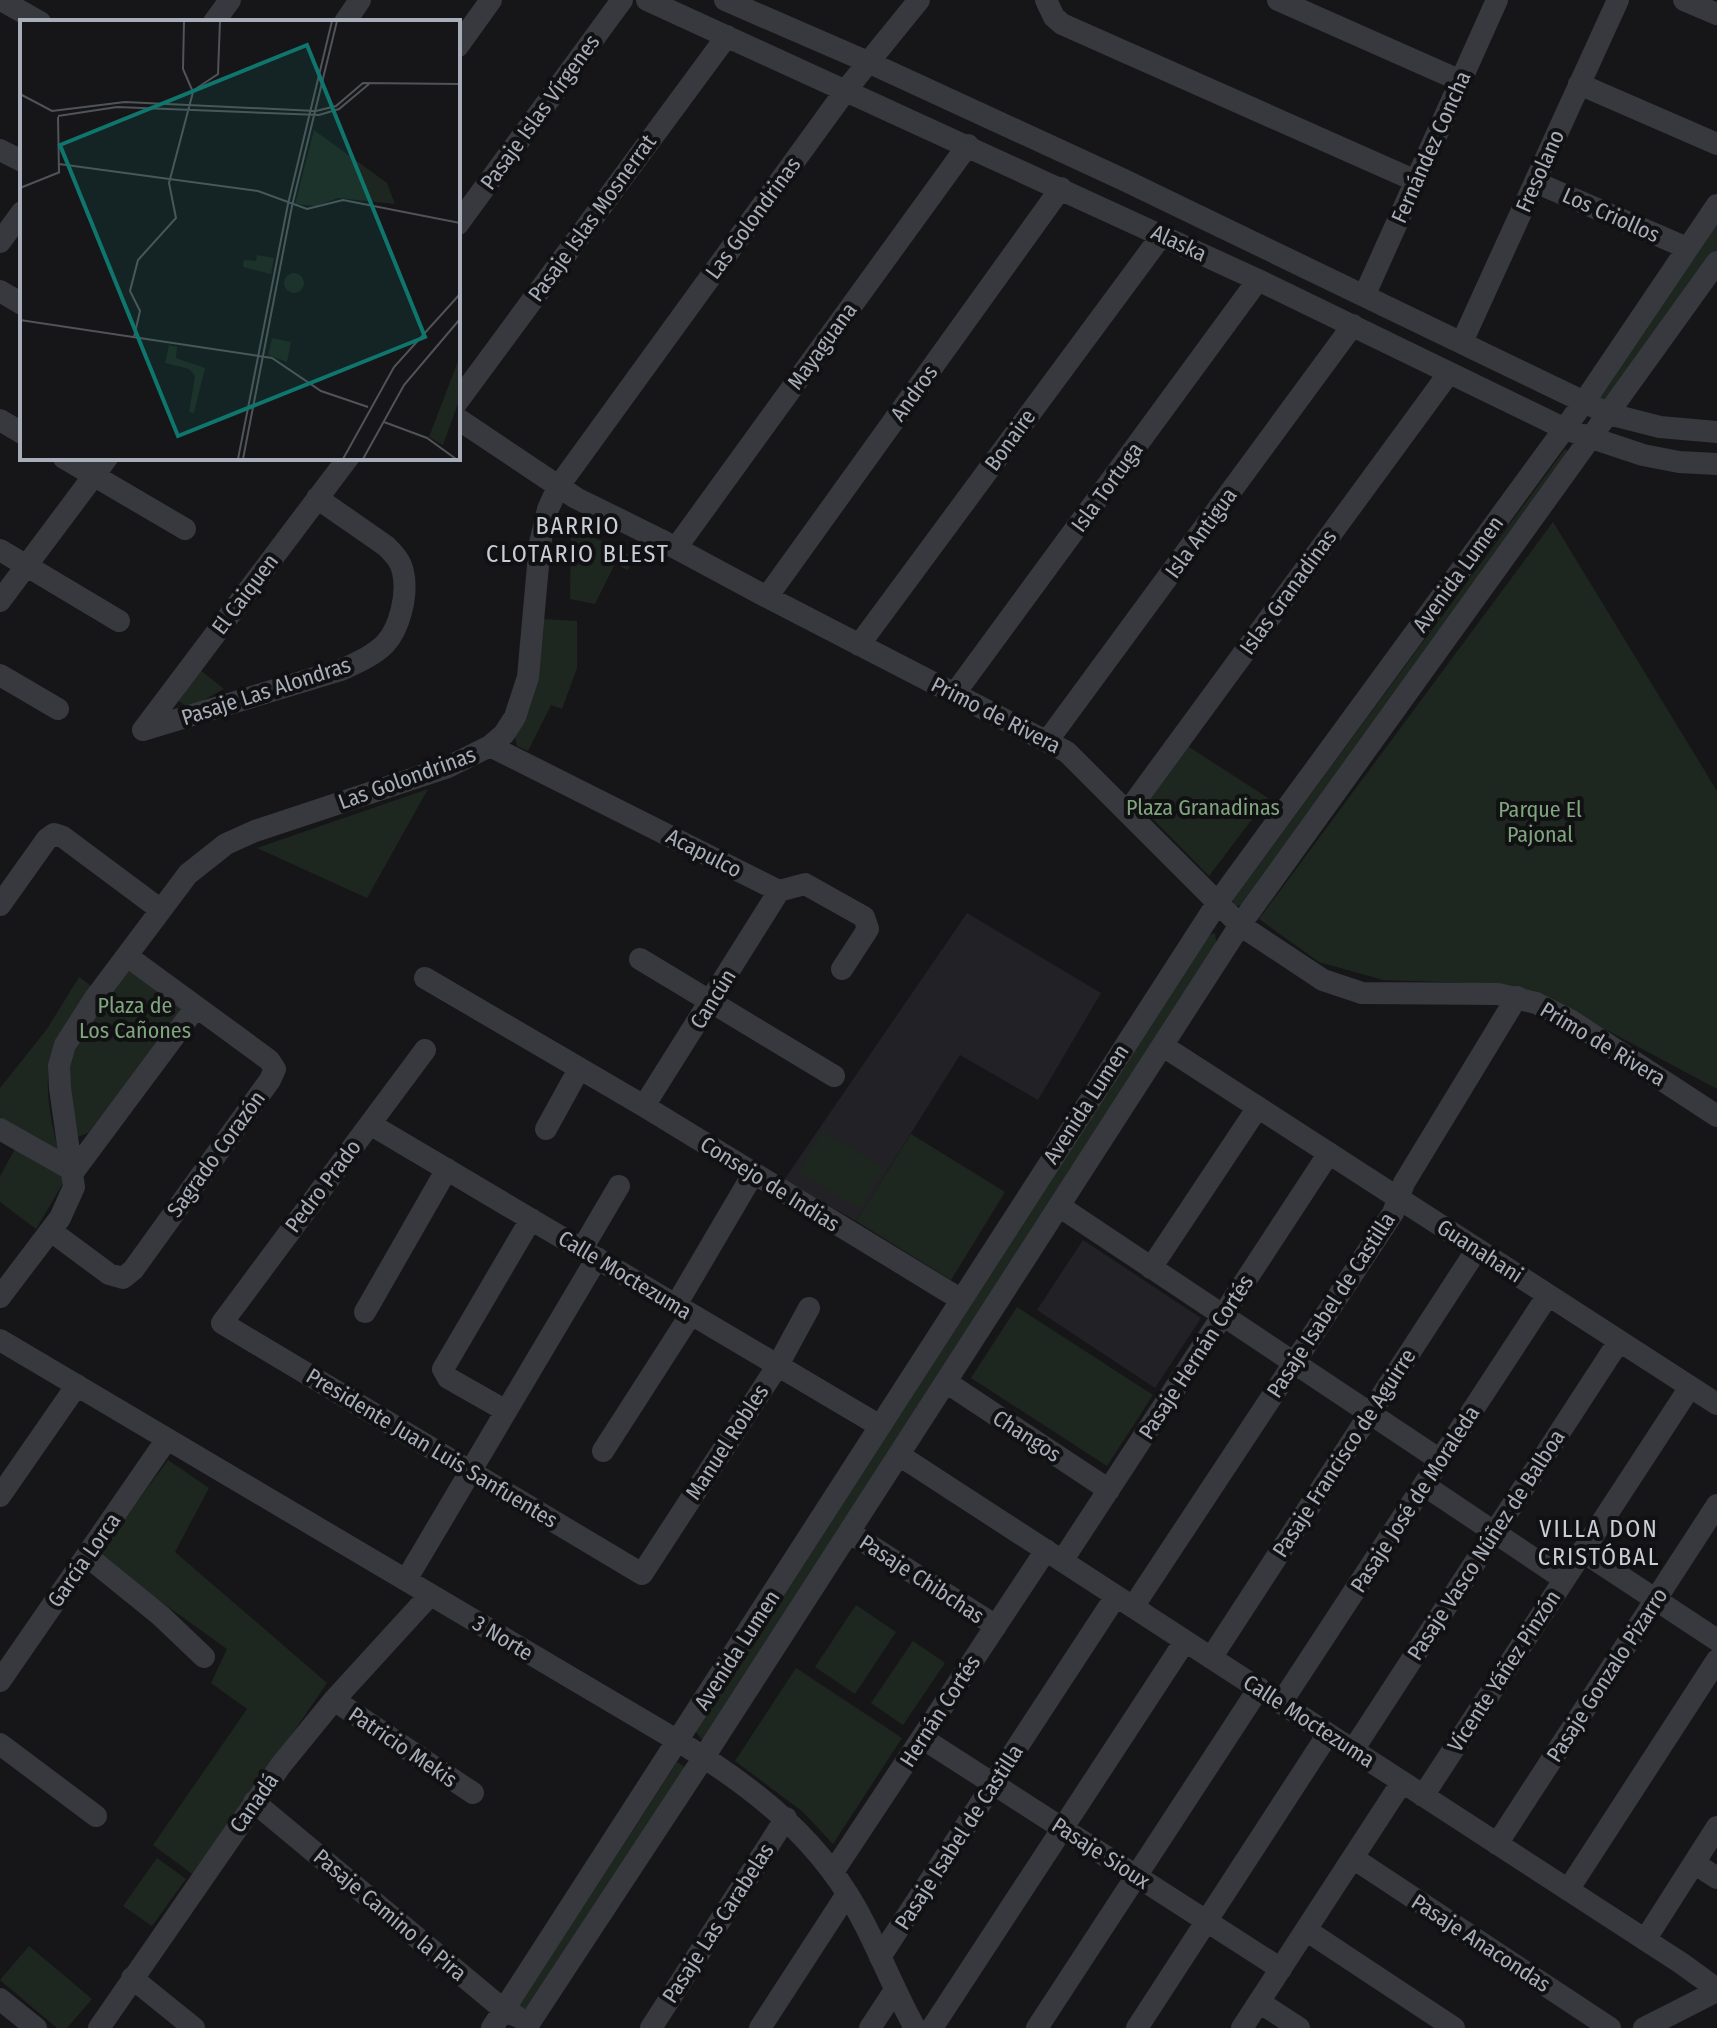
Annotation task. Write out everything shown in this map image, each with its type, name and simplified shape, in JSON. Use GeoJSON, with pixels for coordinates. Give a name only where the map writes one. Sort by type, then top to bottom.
{"type":"FeatureCollection","features":[{"type":"Feature","properties":{"kind":"street"},"geometry":{"type":"LineString","coordinates":[[1,0],[36,20]]}},
{"type":"Feature","properties":{"kind":"street"},"geometry":{"type":"LineString","coordinates":[[346,20],[360,0]]}},
{"type":"Feature","properties":{"kind":"street"},"geometry":{"type":"LineString","coordinates":[[460,43],[491,0]]}},
{"type":"Feature","properties":{"kind":"street","name":"Pasaje Islas Vírgenes"},"geometry":{"type":"LineString","coordinates":[[460,221],[622,0]]}},
{"type":"Feature","properties":{"kind":"street","name":"Alaska"},"geometry":{"type":"LineString","coordinates":[[647,0],[1162,235],[1565,429],[1656,458],[1717,464]]}},
{"type":"Feature","properties":{"kind":"street","name":"Alaska"},"geometry":{"type":"LineString","coordinates":[[725,0],[1122,179],[1609,414],[1660,427],[1717,432]]}},
{"type":"Feature","properties":{"kind":"street","name":"Las Golondrinas"},"geometry":{"type":"LineString","coordinates":[[0,1297],[51,1231],[74,1187],[59,1066],[65,1045],[95,998],[188,874],[226,844],[255,831],[448,767],[490,746],[504,734],[523,698],[528,677],[540,543],[548,509],[558,487],[846,90],[919,0]]}},
{"type":"Feature","properties":{"kind":"street"},"geometry":{"type":"LineString","coordinates":[[1046,0],[1054,17],[1062,24],[1416,181]]}},
{"type":"Feature","properties":{"kind":"street"},"geometry":{"type":"LineString","coordinates":[[1278,0],[1461,81]]}},
{"type":"Feature","properties":{"kind":"street","name":"Fernández Concha"},"geometry":{"type":"LineString","coordinates":[[1365,294],[1497,0]]}},
{"type":"Feature","properties":{"kind":"street","name":"Fresolano"},"geometry":{"type":"LineString","coordinates":[[1462,342],[1618,0]]}},
{"type":"Feature","properties":{"kind":"street"},"geometry":{"type":"LineString","coordinates":[[1684,0],[1717,14]]}},
{"type":"Feature","properties":{"kind":"street","name":"Pasaje Islas Mosnerrat"},"geometry":{"type":"LineString","coordinates":[[460,398],[727,36]]}},
{"type":"Feature","properties":{"kind":"street"},"geometry":{"type":"LineString","coordinates":[[1579,84],[1717,144]]}},
{"type":"Feature","properties":{"kind":"street","name":"Mayaguana"},"geometry":{"type":"LineString","coordinates":[[676,548],[968,145]]}},
{"type":"Feature","properties":{"kind":"street"},"geometry":{"type":"LineString","coordinates":[[0,150],[20,160]]}},
{"type":"Feature","properties":{"kind":"street","name":"Los Criollos"},"geometry":{"type":"LineString","coordinates":[[1535,182],[1687,248]]}},
{"type":"Feature","properties":{"kind":"street","name":"Andros"},"geometry":{"type":"LineString","coordinates":[[767,597],[1061,188]]}},
{"type":"Feature","properties":{"kind":"street","name":"Avenida Lumen"},"geometry":{"type":"LineString","coordinates":[[498,2019],[1218,902],[1565,429],[1717,205]]}},
{"type":"Feature","properties":{"kind":"street"},"geometry":{"type":"LineString","coordinates":[[0,242],[20,215]]}},
{"type":"Feature","properties":{"kind":"street","name":"Bonaire"},"geometry":{"type":"LineString","coordinates":[[859,645],[1162,235]]}},
{"type":"Feature","properties":{"kind":"street","name":"Avenida Lumen"},"geometry":{"type":"LineString","coordinates":[[532,2026],[1240,925],[1717,262]]}},
{"type":"Feature","properties":{"kind":"street","name":"Isla Tortuga"},"geometry":{"type":"LineString","coordinates":[[955,693],[1258,280]]}},
{"type":"Feature","properties":{"kind":"street"},"geometry":{"type":"LineString","coordinates":[[0,291],[20,303]]}},
{"type":"Feature","properties":{"kind":"street","name":"Isla Antigua"},"geometry":{"type":"LineString","coordinates":[[1048,740],[1353,325]]}},
{"type":"Feature","properties":{"kind":"street","name":"Islas Granadinas"},"geometry":{"type":"LineString","coordinates":[[1128,811],[1449,373]]}},
{"type":"Feature","properties":{"kind":"street"},"geometry":{"type":"LineString","coordinates":[[0,420],[20,432]]}},
{"type":"Feature","properties":{"kind":"street","name":"Primo de Rivera"},"geometry":{"type":"LineString","coordinates":[[460,420],[558,487],[1048,740],[1082,764],[1240,925],[1323,980],[1351,991],[1390,996],[1481,994],[1517,997],[1555,1011],[1717,1116]]}},
{"type":"Feature","properties":{"kind":"street"},"geometry":{"type":"LineString","coordinates":[[72,460],[100,467],[185,529]]}},
{"type":"Feature","properties":{"kind":"street","name":"El Caiquen"},"geometry":{"type":"LineString","coordinates":[[143,730],[346,460]]}},
{"type":"Feature","properties":{"kind":"street"},"geometry":{"type":"LineString","coordinates":[[0,601],[100,467]]}},
{"type":"Feature","properties":{"kind":"street","name":"Pasaje Las Alondras"},"geometry":{"type":"LineString","coordinates":[[143,730],[330,674],[368,657],[385,644],[401,609],[405,586],[403,569],[386,546],[317,498]]}},
{"type":"Feature","properties":{"kind":"street"},"geometry":{"type":"LineString","coordinates":[[0,550],[119,621]]}},
{"type":"Feature","properties":{"kind":"street"},"geometry":{"type":"LineString","coordinates":[[0,675],[58,709]]}},
{"type":"Feature","properties":{"kind":"street","name":"Acapulco"},"geometry":{"type":"LineString","coordinates":[[490,746],[779,891],[805,884],[864,917],[868,929],[842,969]]}},
{"type":"Feature","properties":{"kind":"street"},"geometry":{"type":"LineString","coordinates":[[0,905],[47,839],[54,834],[63,837],[161,910]]}},
{"type":"Feature","properties":{"kind":"street","name":"Cancún"},"geometry":{"type":"LineString","coordinates":[[644,1106],[779,891]]}},
{"type":"Feature","properties":{"kind":"street","name":"Sagrado Corazón"},"geometry":{"type":"LineString","coordinates":[[51,1231],[109,1274],[123,1278],[133,1270],[275,1069],[269,1060],[127,956]]}},
{"type":"Feature","properties":{"kind":"street"},"geometry":{"type":"LineString","coordinates":[[640,959],[834,1076]]}},
{"type":"Feature","properties":{"kind":"street","name":"Consejo de Indias"},"geometry":{"type":"LineString","coordinates":[[425,978],[644,1106],[960,1299]]}},
{"type":"Feature","properties":{"kind":"street","name":"Pasaje Isabel de Castilla"},"geometry":{"type":"LineString","coordinates":[[880,1957],[993,1784],[1294,1363],[1393,1213],[1404,1183],[1517,997]]}},
{"type":"Feature","properties":{"kind":"street"},"geometry":{"type":"LineString","coordinates":[[0,1129],[74,1171],[196,1007]]}},
{"type":"Feature","properties":{"kind":"street","name":"Guanahani"},"geometry":{"type":"LineString","coordinates":[[1163,1046],[1717,1404]]}},
{"type":"Feature","properties":{"kind":"street","name":"Pedro Prado"},"geometry":{"type":"LineString","coordinates":[[222,1323],[425,1050]]}},
{"type":"Feature","properties":{"kind":"street"},"geometry":{"type":"LineString","coordinates":[[546,1129],[579,1069]]}},
{"type":"Feature","properties":{"kind":"street"},"geometry":{"type":"LineString","coordinates":[[1151,1268],[1258,1107]]}},
{"type":"Feature","properties":{"kind":"street","name":"Calle Moctezuma"},"geometry":{"type":"LineString","coordinates":[[370,1124],[880,1426]]}},
{"type":"Feature","properties":{"kind":"street","name":"Pasaje Hernán Cortés"},"geometry":{"type":"LineString","coordinates":[[1054,1556],[1109,1490],[1329,1153]]}},
{"type":"Feature","properties":{"kind":"street"},"geometry":{"type":"LineString","coordinates":[[365,1312],[447,1169]]}},
{"type":"Feature","properties":{"kind":"street"},"geometry":{"type":"LineString","coordinates":[[603,1451],[683,1309],[753,1174]]}},
{"type":"Feature","properties":{"kind":"street"},"geometry":{"type":"LineString","coordinates":[[406,1580],[506,1411],[590,1254],[619,1186]]}},
{"type":"Feature","properties":{"kind":"street"},"geometry":{"type":"LineString","coordinates":[[1059,1206],[1440,1460]]}},
{"type":"Feature","properties":{"kind":"street"},"geometry":{"type":"LineString","coordinates":[[506,1411],[448,1378],[443,1369],[531,1219]]}},
{"type":"Feature","properties":{"kind":"street","name":"Pasaje Francisco de Aguirre"},"geometry":{"type":"LineString","coordinates":[[1211,1658],[1477,1249]]}},
{"type":"Feature","properties":{"kind":"street","name":"Pasaje José de Moraleda"},"geometry":{"type":"LineString","coordinates":[[1281,1703],[1548,1295]]}},
{"type":"Feature","properties":{"kind":"street","name":"Manuel Robles"},"geometry":{"type":"LineString","coordinates":[[642,1574],[778,1365],[809,1308]]}},
{"type":"Feature","properties":{"kind":"street","name":"Presidente Juan Luis Sanfuentes"},"geometry":{"type":"LineString","coordinates":[[222,1323],[642,1574]]}},
{"type":"Feature","properties":{"kind":"street","name":"3 Norte"},"geometry":{"type":"LineString","coordinates":[[0,1340],[678,1741],[749,1787],[786,1818],[833,1872],[915,2028]]}},
{"type":"Feature","properties":{"kind":"street","name":"Pasaje Vasco Núñez de Balboa"},"geometry":{"type":"LineString","coordinates":[[1353,1750],[1619,1341]]}},
{"type":"Feature","properties":{"kind":"street","name":"Changos"},"geometry":{"type":"LineString","coordinates":[[946,1382],[1109,1490]]}},
{"type":"Feature","properties":{"kind":"street"},"geometry":{"type":"LineString","coordinates":[[0,1496],[77,1385]]}},
{"type":"Feature","properties":{"kind":"street","name":"Vicente Yáñez Pinzón"},"geometry":{"type":"LineString","coordinates":[[1423,1796],[1690,1387]]}},
{"type":"Feature","properties":{"kind":"street","name":"García Lorca"},"geometry":{"type":"LineString","coordinates":[[0,1681],[167,1439]]}},
{"type":"Feature","properties":{"kind":"street","name":"Calle Moctezuma"},"geometry":{"type":"LineString","coordinates":[[899,1455],[1645,1940],[1717,1990]]}},
{"type":"Feature","properties":{"kind":"street"},"geometry":{"type":"LineString","coordinates":[[1424,1485],[1564,1579]]}},
{"type":"Feature","properties":{"kind":"street","name":"Pasaje Gonzalo Pizarro"},"geometry":{"type":"LineString","coordinates":[[1497,1844],[1717,1505]]}},
{"type":"Feature","properties":{"kind":"street","name":"Pasaje Chibchas"},"geometry":{"type":"LineString","coordinates":[[849,1532],[996,1626]]}},
{"type":"Feature","properties":{"kind":"street"},"geometry":{"type":"LineString","coordinates":[[1582,1551],[1717,1640]]}},
{"type":"Feature","properties":{"kind":"street"},"geometry":{"type":"LineString","coordinates":[[87,1556],[161,1616],[204,1657]]}},
{"type":"Feature","properties":{"kind":"street","name":"Hernán Cortés"},"geometry":{"type":"LineString","coordinates":[[833,1872],[996,1626],[1054,1556]]}},
{"type":"Feature","properties":{"kind":"street","name":"Canadá"},"geometry":{"type":"LineString","coordinates":[[99,2028],[254,1802],[334,1700],[430,1595]]}},
{"type":"Feature","properties":{"kind":"street"},"geometry":{"type":"LineString","coordinates":[[932,2028],[1185,1641]]}},
{"type":"Feature","properties":{"kind":"street"},"geometry":{"type":"LineString","coordinates":[[1568,1890],[1717,1660]]}},
{"type":"Feature","properties":{"kind":"street"},"geometry":{"type":"LineString","coordinates":[[1037,2028],[1259,1688]]}},
{"type":"Feature","properties":{"kind":"street","name":"Patricio Mekis"},"geometry":{"type":"LineString","coordinates":[[334,1700],[473,1793]]}},
{"type":"Feature","properties":{"kind":"street"},"geometry":{"type":"LineString","coordinates":[[1137,2028],[1328,1734]]}},
{"type":"Feature","properties":{"kind":"street","name":"Pasaje Sioux"},"geometry":{"type":"LineString","coordinates":[[922,1738],[1281,1969]]}},
{"type":"Feature","properties":{"kind":"street"},"geometry":{"type":"LineString","coordinates":[[0,1744],[96,1816]]}},
{"type":"Feature","properties":{"kind":"street"},"geometry":{"type":"LineString","coordinates":[[1242,2028],[1402,1782]]}},
{"type":"Feature","properties":{"kind":"street","name":"Pasaje Camino la Pira"},"geometry":{"type":"LineString","coordinates":[[254,1802],[498,2019],[532,2026]]}},
{"type":"Feature","properties":{"kind":"street","name":"Pasaje Las Carabelas"},"geometry":{"type":"LineString","coordinates":[[651,2028],[786,1818]]}},
{"type":"Feature","properties":{"kind":"street"},"geometry":{"type":"LineString","coordinates":[[1645,1940],[1717,1827]]}},
{"type":"Feature","properties":{"kind":"street","name":"Pasaje Anacondas"},"geometry":{"type":"LineString","coordinates":[[1353,1858],[1610,2028]]}},
{"type":"Feature","properties":{"kind":"street"},"geometry":{"type":"LineString","coordinates":[[1694,1863],[1717,1878]]}},
{"type":"Feature","properties":{"kind":"street"},"geometry":{"type":"LineString","coordinates":[[760,2028],[847,1894]]}},
{"type":"Feature","properties":{"kind":"street"},"geometry":{"type":"LineString","coordinates":[[1306,1930],[1454,2028]]}},
{"type":"Feature","properties":{"kind":"street"},"geometry":{"type":"LineString","coordinates":[[132,1978],[194,2028]]}},
{"type":"Feature","properties":{"kind":"street"},"geometry":{"type":"LineString","coordinates":[[870,2028],[895,1990]]}},
{"type":"Feature","properties":{"kind":"street"},"geometry":{"type":"LineString","coordinates":[[1644,2028],[1717,1990]]}},
{"type":"Feature","properties":{"kind":"street"},"geometry":{"type":"LineString","coordinates":[[0,1999],[36,2028]]}},
{"type":"Feature","properties":{"kind":"street"},"geometry":{"type":"LineString","coordinates":[[1259,2002],[1299,2028]]}},
{"type":"Feature","properties":{"kind":"shaded area"},"geometry":{"type":"Polygon","coordinates":[[[967,913],[1101,993],[1038,1100],[960,1055],[856,1221],[784,1180],[967,913]]]}},
{"type":"Feature","properties":{"kind":"shaded area"},"geometry":{"type":"Polygon","coordinates":[[[1083,1240],[1201,1318],[1155,1388],[1037,1310],[1083,1240]]]}},
{"type":"Feature","properties":{"kind":"green space"},"geometry":{"type":"Polygon","coordinates":[[[1717,221],[1717,252],[1604,412],[1589,404],[1717,221]]]}},
{"type":"Feature","properties":{"kind":"green space"},"geometry":{"type":"Polygon","coordinates":[[[1565,449],[1573,454],[1242,905],[1235,906],[1233,900],[1565,449]]]}},
{"type":"Feature","properties":{"kind":"green space","name":"Parque El Pajonal"},"geometry":{"type":"Polygon","coordinates":[[[1553,522],[1717,791],[1717,1089],[1534,991],[1499,984],[1383,980],[1319,962],[1259,919],[1553,522]]]}},
{"type":"Feature","properties":{"kind":"green space"},"geometry":{"type":"Polygon","coordinates":[[[582,531],[634,558],[628,570],[615,564],[595,604],[570,599],[571,536],[582,531]]]}},
{"type":"Feature","properties":{"kind":"green space"},"geometry":{"type":"Polygon","coordinates":[[[543,619],[577,621],[577,668],[562,709],[551,705],[528,751],[517,746],[513,728],[543,619]]]}},
{"type":"Feature","properties":{"kind":"green space"},"geometry":{"type":"Polygon","coordinates":[[[199,669],[224,689],[189,708],[177,700],[199,669]]]}},
{"type":"Feature","properties":{"kind":"green space","name":"Plaza Granadinas"},"geometry":{"type":"Polygon","coordinates":[[[1186,745],[1268,798],[1209,876],[1141,807],[1186,745]]]}},
{"type":"Feature","properties":{"kind":"green space"},"geometry":{"type":"Polygon","coordinates":[[[428,789],[367,898],[257,848],[428,789]]]}},
{"type":"Feature","properties":{"kind":"green space"},"geometry":{"type":"Polygon","coordinates":[[[1215,933],[1217,948],[704,1742],[695,1731],[1207,936],[1215,933]]]}},
{"type":"Feature","properties":{"kind":"green space","name":"Plaza de Los Cañones"},"geometry":{"type":"Polygon","coordinates":[[[127,969],[190,1008],[88,1133],[75,1138],[68,1074],[81,1030],[127,969]]]}},
{"type":"Feature","properties":{"kind":"green space","name":"Plaza de Los Cañones"},"geometry":{"type":"Polygon","coordinates":[[[79,977],[91,986],[57,1045],[48,1076],[52,1120],[66,1178],[36,1229],[0,1202],[0,1176],[25,1131],[0,1117],[0,1088],[47,1029],[79,977]]]}},
{"type":"Feature","properties":{"kind":"green space"},"geometry":{"type":"Polygon","coordinates":[[[823,1131],[884,1168],[860,1209],[798,1172],[823,1131]]]}},
{"type":"Feature","properties":{"kind":"green space"},"geometry":{"type":"Polygon","coordinates":[[[911,1134],[1005,1192],[951,1280],[856,1221],[911,1134]]]}},
{"type":"Feature","properties":{"kind":"green space"},"geometry":{"type":"Polygon","coordinates":[[[1017,1307],[1153,1395],[1107,1466],[971,1378],[1017,1307]]]}},
{"type":"Feature","properties":{"kind":"green space"},"geometry":{"type":"Polygon","coordinates":[[[168,1460],[209,1488],[175,1552],[327,1683],[195,1876],[153,1845],[247,1709],[211,1683],[227,1649],[97,1556],[168,1460]]]}},
{"type":"Feature","properties":{"kind":"green space"},"geometry":{"type":"Polygon","coordinates":[[[856,1605],[896,1632],[855,1694],[815,1667],[856,1605]]]}},
{"type":"Feature","properties":{"kind":"green space"},"geometry":{"type":"Polygon","coordinates":[[[913,1641],[945,1663],[903,1725],[871,1703],[913,1641]]]}},
{"type":"Feature","properties":{"kind":"green space"},"geometry":{"type":"Polygon","coordinates":[[[796,1668],[902,1738],[833,1844],[803,1812],[735,1761],[796,1668]]]}},
{"type":"Feature","properties":{"kind":"green space"},"geometry":{"type":"Polygon","coordinates":[[[677,1762],[688,1769],[530,2014],[518,2007],[677,1762]]]}},
{"type":"Feature","properties":{"kind":"green space"},"geometry":{"type":"Polygon","coordinates":[[[157,1858],[186,1879],[152,1926],[123,1906],[157,1858]]]}},
{"type":"Feature","properties":{"kind":"green space"},"geometry":{"type":"Polygon","coordinates":[[[29,1946],[92,1999],[67,2028],[57,2028],[0,1980],[29,1946]]]}},
{"type":"Feature","properties":{"kind":"district","name":"BARRIO CLOTARIO BLEST"},"geometry":{"type":"Point","coordinates":[578,540]}},
{"type":"Feature","properties":{"kind":"district","name":"VILLA DON CRISTÓBAL"},"geometry":{"type":"Point","coordinates":[1599,1543]}}]}
